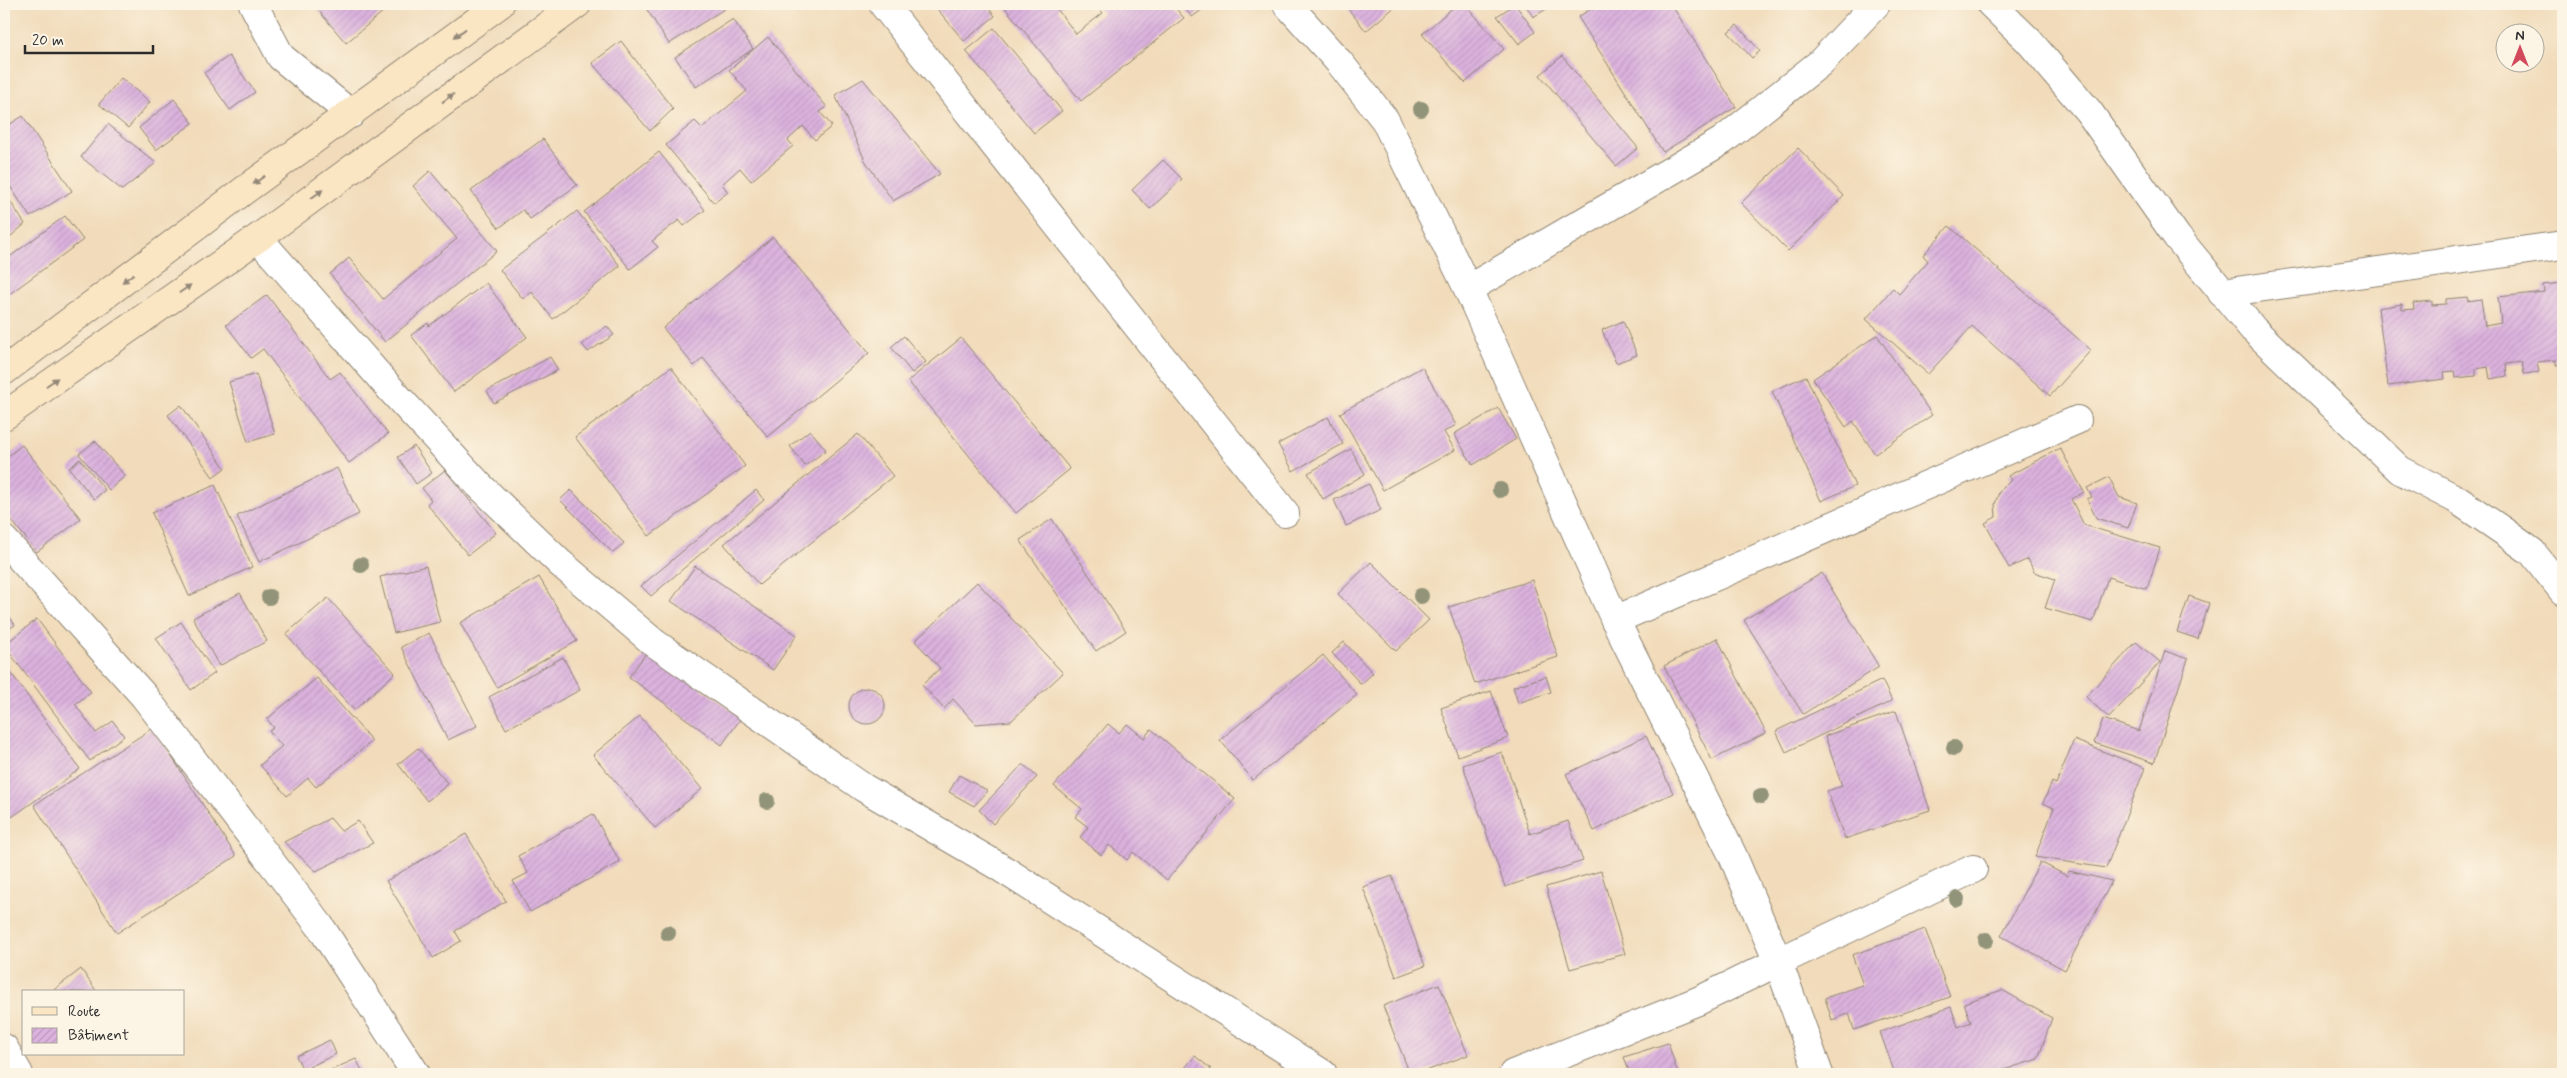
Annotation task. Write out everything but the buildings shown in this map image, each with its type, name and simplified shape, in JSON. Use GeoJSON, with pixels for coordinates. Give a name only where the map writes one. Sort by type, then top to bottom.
{"type":"FeatureCollection","features":[{"type":"Feature","properties":{"kind":"main road"},"geometry":{"type":"LineString","coordinates":[[4,371],[246,189],[500,4]]}},
{"type":"Feature","properties":{"kind":"main road"},"geometry":{"type":"LineString","coordinates":[[4,416],[258,238],[577,4]]}},
{"type":"Feature","properties":{"kind":"street"},"geometry":{"type":"LineString","coordinates":[[253,4],[281,57],[351,114]]}},
{"type":"Feature","properties":{"kind":"street"},"geometry":{"type":"LineString","coordinates":[[883,4],[1285,513]]}},
{"type":"Feature","properties":{"kind":"street"},"geometry":{"type":"LineString","coordinates":[[1287,4],[1339,62],[1384,120],[1468,289],[1615,620],[1732,854],[1778,962],[1820,1074]]}},
{"type":"Feature","properties":{"kind":"street"},"geometry":{"type":"LineString","coordinates":[[1468,289],[1722,141],[1820,63],[1876,4]]}},
{"type":"Feature","properties":{"kind":"street"},"geometry":{"type":"LineString","coordinates":[[1991,4],[2029,42],[2089,112],[2177,237],[2222,293],[2266,343],[2400,470],[2456,500],[2532,552],[2563,592]]}},
{"type":"Feature","properties":{"kind":"street"},"geometry":{"type":"LineString","coordinates":[[258,238],[394,394],[480,485],[560,563],[653,642],[864,788],[998,866],[1304,1069]]}},
{"type":"Feature","properties":{"kind":"street"},"geometry":{"type":"LineString","coordinates":[[2222,293],[2563,245]]}},
{"type":"Feature","properties":{"kind":"street"},"geometry":{"type":"LineString","coordinates":[[1615,620],[2077,420]]}},
{"type":"Feature","properties":{"kind":"street"},"geometry":{"type":"LineString","coordinates":[[4,540],[150,704],[320,926],[416,1074]]}},
{"type":"Feature","properties":{"kind":"street"},"geometry":{"type":"LineString","coordinates":[[1513,1074],[1698,1000],[1973,869]]}},
{"type":"Feature","properties":{"kind":"street"},"geometry":{"type":"LineString","coordinates":[[4,1048],[18,1074]]}}]}
